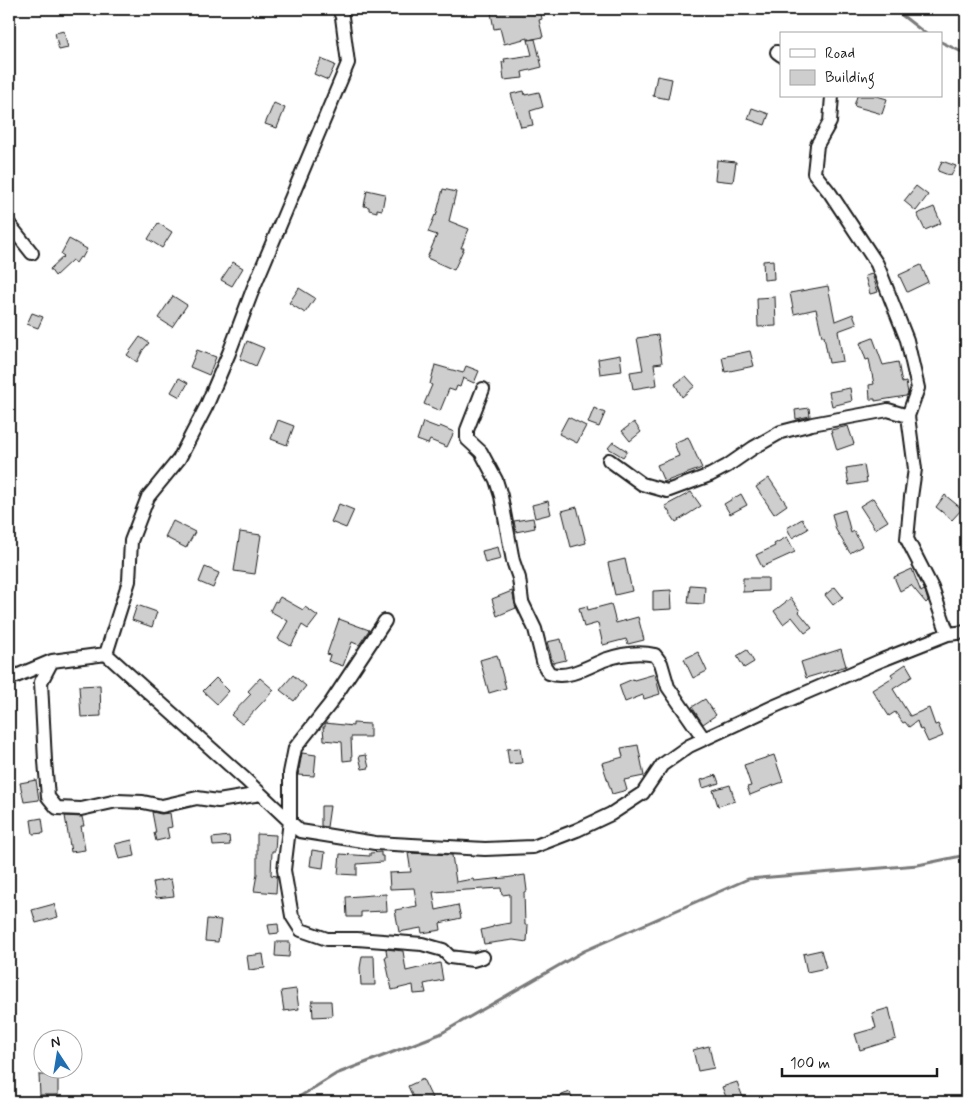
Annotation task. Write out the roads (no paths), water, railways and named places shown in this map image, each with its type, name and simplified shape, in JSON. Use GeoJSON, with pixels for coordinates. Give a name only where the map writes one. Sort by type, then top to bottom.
{"type":"FeatureCollection","features":[{"type":"Feature","properties":{"kind":"street"},"geometry":{"type":"LineString","coordinates":[[106,654],[129,581],[131,541],[148,497],[179,459],[206,407],[230,353],[253,289],[348,63],[342,17],[339,9]]}},
{"type":"Feature","properties":{"kind":"street"},"geometry":{"type":"LineString","coordinates":[[832,98],[830,122],[817,145],[814,173],[830,193],[877,264],[906,340],[918,388],[908,416],[915,469],[907,539],[932,588],[948,634]]}},
{"type":"Feature","properties":{"kind":"street"},"geometry":{"type":"LineString","coordinates":[[9,224],[32,253]]}},
{"type":"Feature","properties":{"kind":"street"},"geometry":{"type":"LineString","coordinates":[[483,389],[467,430],[467,439],[481,452],[496,480],[501,496],[513,561],[519,578],[522,602],[535,629],[548,673],[557,676],[585,669],[606,659],[629,654],[644,653],[655,655],[661,663],[668,687],[704,739]]}},
{"type":"Feature","properties":{"kind":"street"},"geometry":{"type":"LineString","coordinates":[[608,460],[642,484],[667,491],[710,475],[781,432],[812,424],[888,410],[908,416]]}},
{"type":"Feature","properties":{"kind":"street"},"geometry":{"type":"LineString","coordinates":[[385,621],[330,704],[295,748],[290,773],[290,821],[284,870],[292,916],[301,930],[327,939],[357,939],[422,944],[443,950],[450,957],[473,960],[483,956]]}},
{"type":"Feature","properties":{"kind":"street"},"geometry":{"type":"LineString","coordinates":[[9,679],[52,661],[106,654],[300,831],[375,843],[485,849],[533,847],[611,814],[643,793],[662,765],[689,746],[775,706],[948,634],[966,632]]}},
{"type":"Feature","properties":{"kind":"street"},"geometry":{"type":"LineString","coordinates":[[52,661],[41,682],[48,797],[57,808],[81,810],[117,801],[142,802],[162,806],[197,798],[218,801],[261,794]]}},
{"type":"Feature","properties":{"kind":"waterway"},"geometry":{"type":"LineString","coordinates":[[894,9],[923,32]]}},
{"type":"Feature","properties":{"kind":"waterway"},"geometry":{"type":"LineString","coordinates":[[942,42],[966,54]]}},
{"type":"Feature","properties":{"kind":"waterway"},"geometry":{"type":"LineString","coordinates":[[291,1102],[336,1074],[440,1034],[584,951],[748,879],[918,865],[966,855]]}}]}
